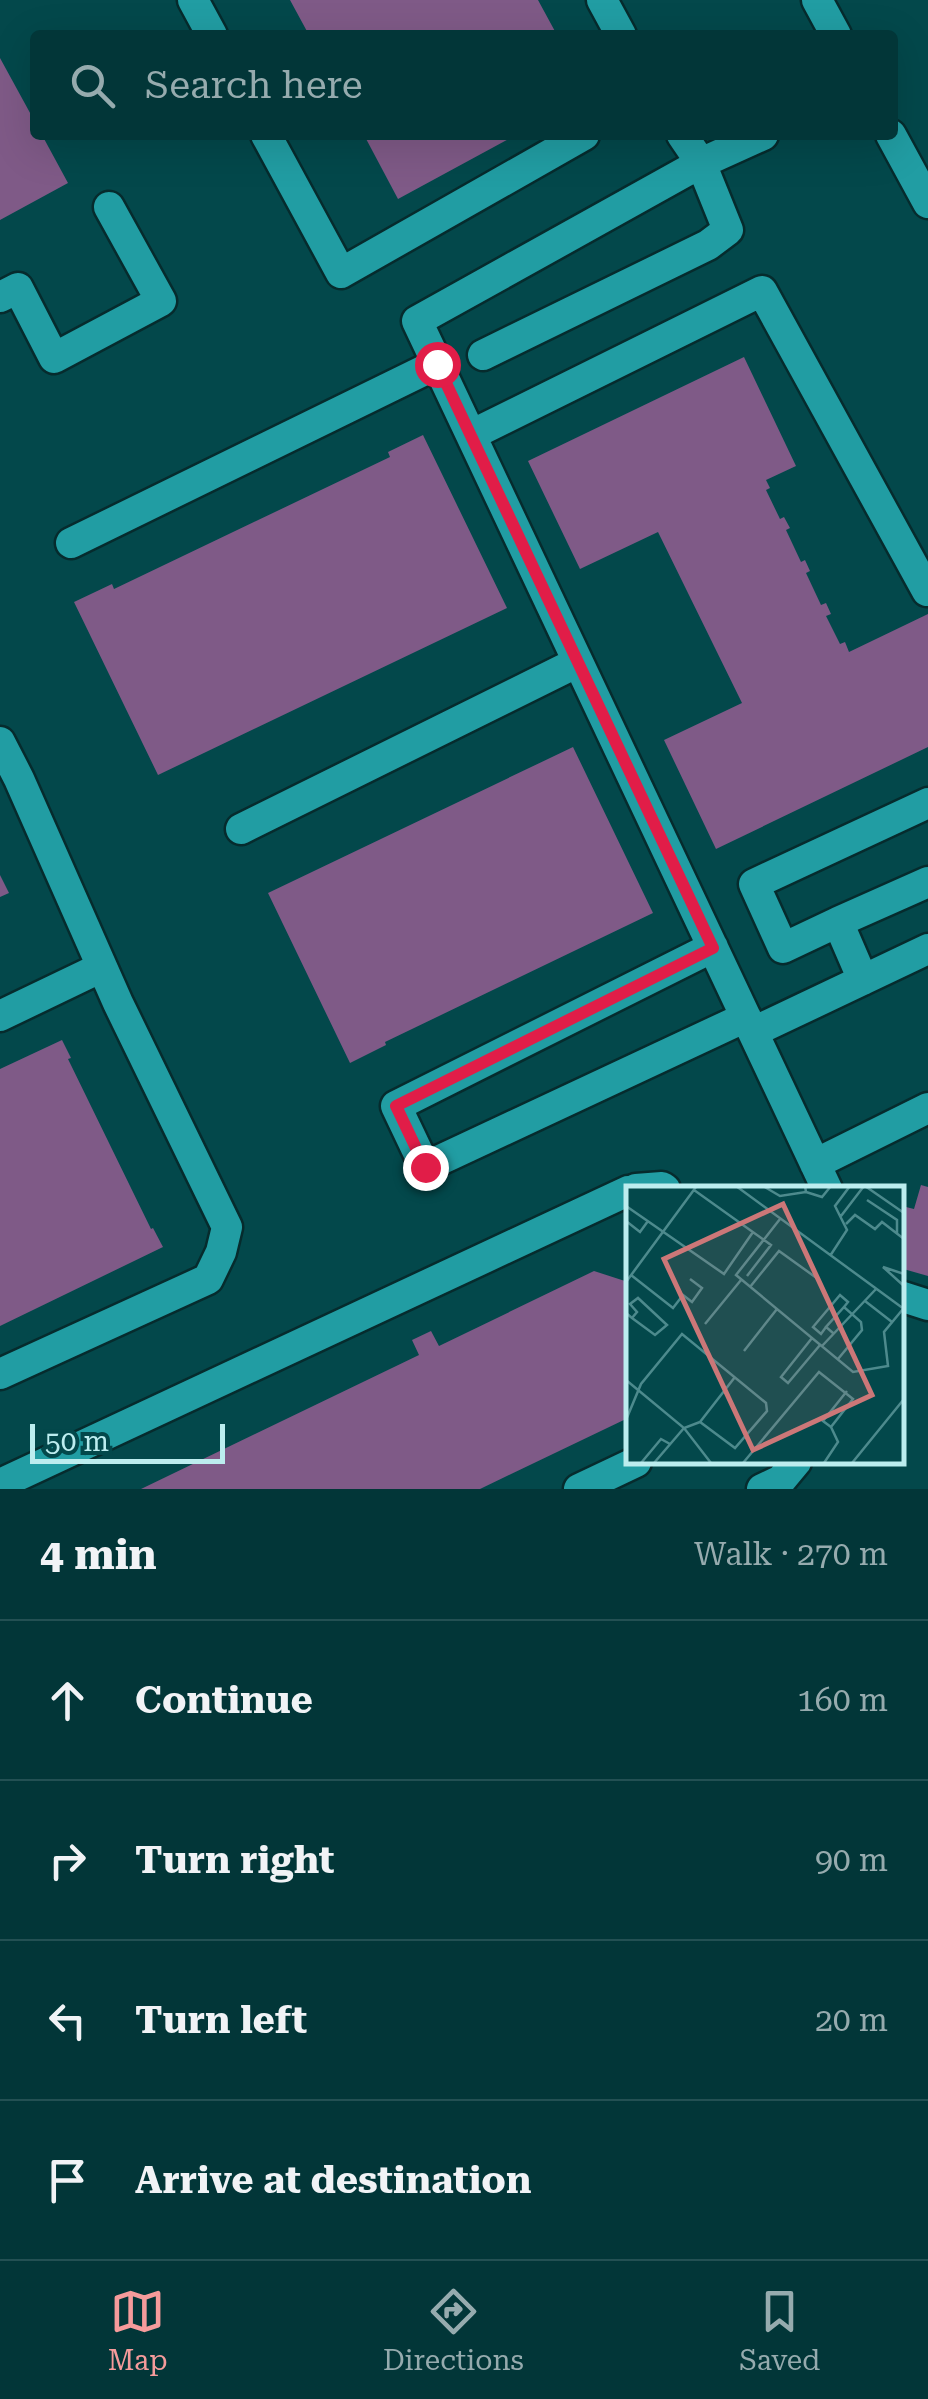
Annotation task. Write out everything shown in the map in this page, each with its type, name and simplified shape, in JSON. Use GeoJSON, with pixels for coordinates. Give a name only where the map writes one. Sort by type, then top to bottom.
{"type":"FeatureCollection","features":[{"type":"Feature","properties":{"kind":"street"},"geometry":{"type":"LineString","coordinates":[[193,0],[209,30]]}},
{"type":"Feature","properties":{"kind":"street"},"geometry":{"type":"LineString","coordinates":[[602,0],[618,30]]}},
{"type":"Feature","properties":{"kind":"street"},"geometry":{"type":"LineString","coordinates":[[818,0],[833,30]]}},
{"type":"Feature","properties":{"kind":"street"},"geometry":{"type":"LineString","coordinates":[[269,140],[341,273],[575,140]]}},
{"type":"Feature","properties":{"kind":"street"},"geometry":{"type":"LineString","coordinates":[[483,355],[719,238],[728,230],[701,163],[685,140]]}},
{"type":"Feature","properties":{"kind":"street"},"geometry":{"type":"LineString","coordinates":[[753,140],[701,163],[417,321],[821,1177],[928,1108]]}},
{"type":"Feature","properties":{"kind":"street"},"geometry":{"type":"LineString","coordinates":[[894,140],[928,203]]}},
{"type":"Feature","properties":{"kind":"street"},"geometry":{"type":"LineString","coordinates":[[0,298],[18,288],[54,358],[161,301],[109,208]]}},
{"type":"Feature","properties":{"kind":"street"},"geometry":{"type":"LineString","coordinates":[[471,435],[762,291],[927,591]]}},
{"type":"Feature","properties":{"kind":"street"},"geometry":{"type":"LineString","coordinates":[[71,543],[437,364]]}},
{"type":"Feature","properties":{"kind":"street"},"geometry":{"type":"LineString","coordinates":[[240,829],[578,662]]}},
{"type":"Feature","properties":{"kind":"street"},"geometry":{"type":"LineString","coordinates":[[0,742],[226,1226],[221,1252],[208,1279],[0,1374]]}},
{"type":"Feature","properties":{"kind":"street"},"geometry":{"type":"LineString","coordinates":[[928,803],[754,884],[783,948],[928,882]]}},
{"type":"Feature","properties":{"kind":"street"},"geometry":{"type":"LineString","coordinates":[[838,922],[863,980]]}},
{"type":"Feature","properties":{"kind":"street"},"geometry":{"type":"LineString","coordinates":[[713,948],[396,1106],[425,1167],[928,949]]}},
{"type":"Feature","properties":{"kind":"street"},"geometry":{"type":"LineString","coordinates":[[0,1016],[102,967]]}},
{"type":"Feature","properties":{"kind":"street"},"geometry":{"type":"LineString","coordinates":[[0,1484],[626,1192]]}},
{"type":"Feature","properties":{"kind":"street"},"geometry":{"type":"LineString","coordinates":[[903,1297],[928,1305]]}},
{"type":"Feature","properties":{"kind":"street"},"geometry":{"type":"LineString","coordinates":[[580,1489],[632,1464]]}},
{"type":"Feature","properties":{"kind":"street"},"geometry":{"type":"LineString","coordinates":[[762,1489],[781,1480],[794,1464]]}},
{"type":"Feature","properties":{"kind":"building"},"geometry":{"type":"Polygon","coordinates":[[[290,0],[538,0],[554,30],[306,30],[290,0]]]}},
{"type":"Feature","properties":{"kind":"building"},"geometry":{"type":"Polygon","coordinates":[[[0,58],[30,113],[30,140],[45,140],[68,183],[0,220],[0,58]]]}},
{"type":"Feature","properties":{"kind":"building"},"geometry":{"type":"Polygon","coordinates":[[[367,140],[507,140],[398,199],[367,140]]]}},
{"type":"Feature","properties":{"kind":"building"},"geometry":{"type":"Polygon","coordinates":[[[744,357],[796,466],[766,480],[770,488],[766,490],[780,519],[784,517],[790,528],[786,530],[801,562],[805,560],[810,571],[806,573],[821,605],[826,603],[831,614],[826,616],[840,644],[845,642],[849,652],[928,614],[928,747],[716,849],[664,740],[742,703],[658,532],[580,569],[528,461],[744,357]]]}},
{"type":"Feature","properties":{"kind":"building"},"geometry":{"type":"Polygon","coordinates":[[[423,435],[507,608],[158,775],[74,602],[112,584],[114,589],[390,457],[388,452],[423,435]]]}},
{"type":"Feature","properties":{"kind":"building"},"geometry":{"type":"Polygon","coordinates":[[[573,747],[653,913],[385,1042],[386,1045],[350,1063],[268,893],[573,747]]]}},
{"type":"Feature","properties":{"kind":"building"},"geometry":{"type":"Polygon","coordinates":[[[0,875],[9,893],[0,897],[0,875]]]}},
{"type":"Feature","properties":{"kind":"building"},"geometry":{"type":"Polygon","coordinates":[[[62,1040],[163,1247],[0,1326],[0,1069],[62,1040]]]}},
{"type":"Feature","properties":{"kind":"building"},"geometry":{"type":"Polygon","coordinates":[[[921,1185],[928,1187],[928,1276],[903,1269],[903,1206],[914,1209],[921,1185]]]}},
{"type":"Feature","properties":{"kind":"building"},"geometry":{"type":"Polygon","coordinates":[[[594,1271],[626,1281],[626,1419],[480,1489],[141,1489],[419,1355],[412,1340],[431,1331],[439,1346],[594,1271]]]}},
{"type":"Feature","properties":{"kind":"route"},"geometry":{"type":"LineString","coordinates":[[425,1167],[396,1106],[713,948],[437,364]]}}]}
